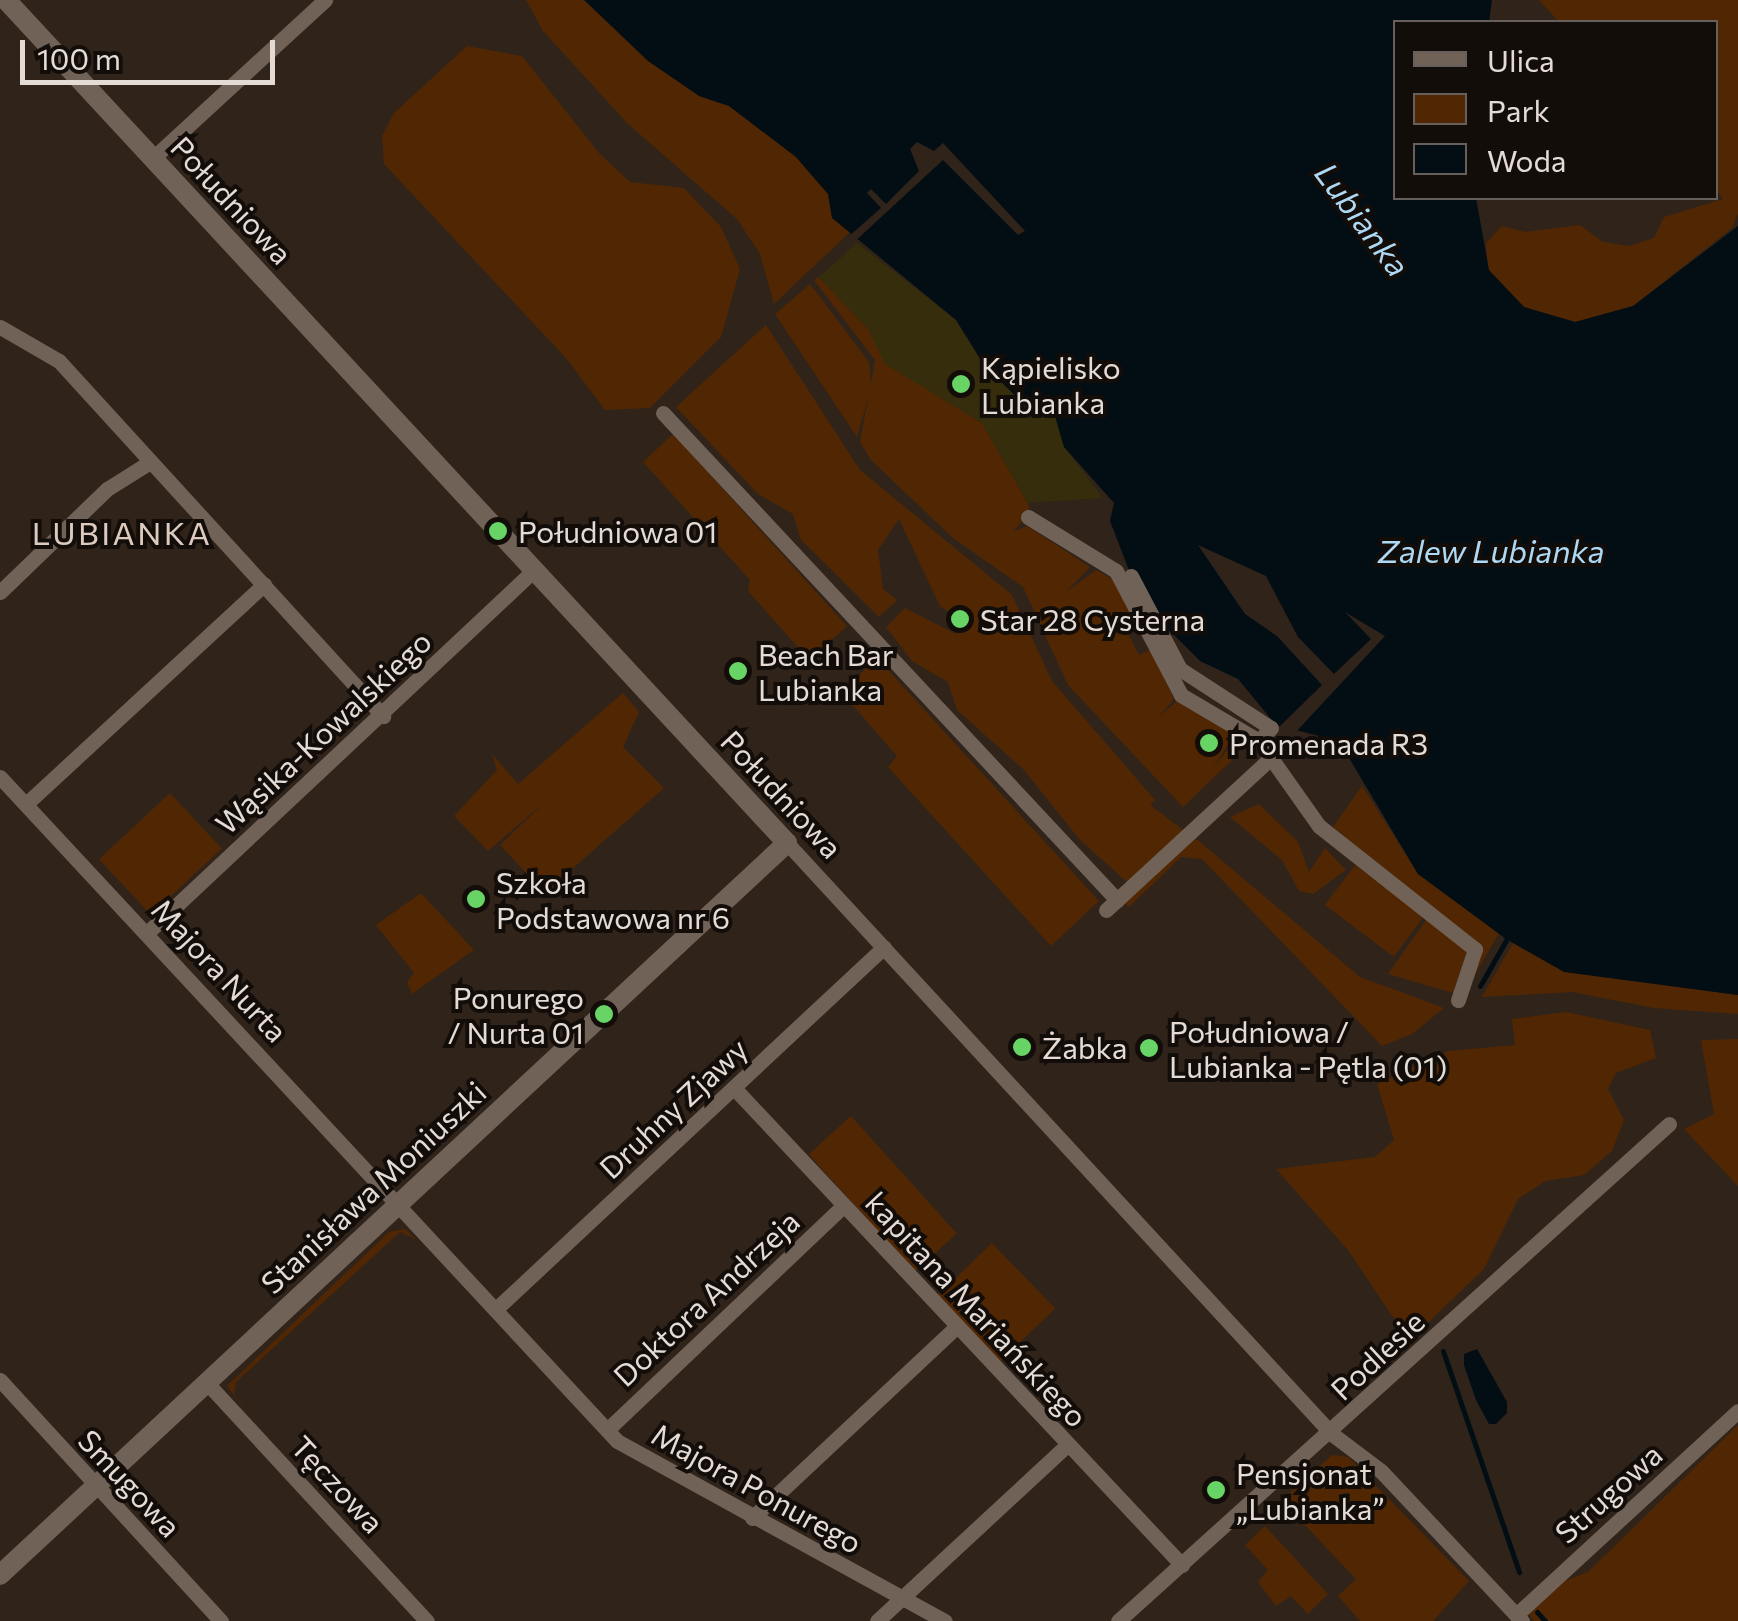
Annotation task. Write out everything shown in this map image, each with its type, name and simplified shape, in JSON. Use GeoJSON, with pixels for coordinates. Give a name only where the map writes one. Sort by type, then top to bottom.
{"type":"FeatureCollection","features":[{"type":"Feature","properties":{"kind":"street","name":"Południowa"},"geometry":{"type":"LineString","coordinates":[[6,0],[1332,1434],[1381,1471],[1519,1618]]}},
{"type":"Feature","properties":{"kind":"street"},"geometry":{"type":"LineString","coordinates":[[153,158],[325,0]]}},
{"type":"Feature","properties":{"kind":"street"},"geometry":{"type":"LineString","coordinates":[[0,327],[59,361],[383,716]]}},
{"type":"Feature","properties":{"kind":"street"},"geometry":{"type":"LineString","coordinates":[[663,413],[1112,905],[1273,756]]}},
{"type":"Feature","properties":{"kind":"street"},"geometry":{"type":"LineString","coordinates":[[0,592],[107,489],[150,462]]}},
{"type":"Feature","properties":{"kind":"street"},"geometry":{"type":"LineString","coordinates":[[1032,516],[1116,571],[1181,696],[1259,741],[1320,826],[1475,950],[1458,1000]]}},
{"type":"Feature","properties":{"kind":"street","name":"Wąsika-Kowalskiego"},"geometry":{"type":"LineString","coordinates":[[148,932],[383,716],[534,570]]}},
{"type":"Feature","properties":{"kind":"street"},"geometry":{"type":"LineString","coordinates":[[26,804],[264,584]]}},
{"type":"Feature","properties":{"kind":"street","name":"Majora Nurta"},"geometry":{"type":"LineString","coordinates":[[0,777],[399,1202]]}},
{"type":"Feature","properties":{"kind":"street"},"geometry":{"type":"LineString","coordinates":[[1195,828],[1212,800]]}},
{"type":"Feature","properties":{"kind":"street","name":"Stanisława Moniuszki"},"geometry":{"type":"LineString","coordinates":[[0,1575],[786,843]]}},
{"type":"Feature","properties":{"kind":"street","name":"Druhny Zjawy"},"geometry":{"type":"LineString","coordinates":[[497,1308],[884,947]]}},
{"type":"Feature","properties":{"kind":"street","name":"kapitana Mariańskiego"},"geometry":{"type":"LineString","coordinates":[[735,1089],[955,1328],[1182,1565]]}},
{"type":"Feature","properties":{"kind":"street","name":"Podlesie"},"geometry":{"type":"LineString","coordinates":[[1118,1621],[1332,1434],[1669,1124]]}},
{"type":"Feature","properties":{"kind":"street","name":"Majora Ponurego"},"geometry":{"type":"LineString","coordinates":[[399,1202],[607,1430],[643,1460],[945,1621]]}},
{"type":"Feature","properties":{"kind":"street","name":"Doktora Andrzeja"},"geometry":{"type":"LineString","coordinates":[[607,1430],[844,1206]]}},
{"type":"Feature","properties":{"kind":"street"},"geometry":{"type":"LineString","coordinates":[[752,1518],[955,1328]]}},
{"type":"Feature","properties":{"kind":"street","name":"Smugowa"},"geometry":{"type":"LineString","coordinates":[[0,1380],[222,1621]]}},
{"type":"Feature","properties":{"kind":"street","name":"Tęczowa"},"geometry":{"type":"LineString","coordinates":[[208,1384],[427,1621]]}},
{"type":"Feature","properties":{"kind":"street","name":"Strugowa"},"geometry":{"type":"LineString","coordinates":[[1519,1618],[1738,1411]]}},
{"type":"Feature","properties":{"kind":"street"},"geometry":{"type":"LineString","coordinates":[[877,1621],[1068,1445]]}},
{"type":"Feature","properties":{"kind":"green space"},"geometry":{"type":"Polygon","coordinates":[[[526,0],[584,0],[699,96],[729,106],[796,157],[828,194],[832,218],[851,231],[774,304],[760,254],[737,219],[628,124],[543,31],[526,0]]]}},
{"type":"Feature","properties":{"kind":"green space"},"geometry":{"type":"Polygon","coordinates":[[[1539,0],[1738,0],[1738,214],[1732,228],[1633,306],[1576,322],[1524,307],[1488,270],[1486,243],[1502,226],[1525,232],[1580,225],[1603,242],[1629,246],[1654,238],[1664,217],[1723,199],[1718,192],[1718,20],[1557,20],[1539,0]]]}},
{"type":"Feature","properties":{"kind":"green space"},"geometry":{"type":"Polygon","coordinates":[[[467,46],[522,56],[599,153],[630,182],[684,188],[721,227],[740,269],[721,337],[650,408],[605,410],[566,358],[384,164],[382,136],[394,113],[467,46]]]}},
{"type":"Feature","properties":{"kind":"green space"},"geometry":{"type":"Polygon","coordinates":[[[819,277],[869,330],[886,364],[982,423],[1028,503],[1030,512],[1013,532],[1027,526],[1090,567],[1066,592],[1096,570],[1114,580],[1136,624],[1126,630],[1139,655],[1150,650],[1174,699],[1159,717],[1177,701],[1235,733],[1212,770],[1239,734],[1244,738],[1231,761],[1183,807],[1068,685],[1023,587],[953,538],[871,460],[860,442],[875,360],[814,280],[819,277]]]}},
{"type":"Feature","properties":{"kind":"green space"},"geometry":{"type":"Polygon","coordinates":[[[810,284],[869,362],[871,388],[857,437],[775,314],[810,284]]]}},
{"type":"Feature","properties":{"kind":"green space"},"geometry":{"type":"Polygon","coordinates":[[[766,325],[860,470],[1012,595],[1052,681],[1155,800],[1150,805],[1183,830],[1128,883],[1080,840],[1024,770],[957,710],[948,682],[912,661],[886,627],[905,608],[956,634],[965,623],[940,606],[899,519],[878,550],[883,589],[897,600],[879,617],[801,540],[793,514],[758,494],[676,407],[766,325]]]}},
{"type":"Feature","properties":{"kind":"green space"},"geometry":{"type":"Polygon","coordinates":[[[673,434],[847,626],[810,661],[748,591],[750,580],[643,462],[673,434]]]}},
{"type":"Feature","properties":{"kind":"green space"},"geometry":{"type":"Polygon","coordinates":[[[877,658],[1099,901],[1051,946],[888,767],[897,756],[841,692],[877,658]]]}},
{"type":"Feature","properties":{"kind":"green space"},"geometry":{"type":"Polygon","coordinates":[[[623,693],[639,712],[623,747],[664,788],[545,893],[500,845],[546,801],[488,851],[454,816],[497,770],[492,754],[518,784],[623,693]]]}},
{"type":"Feature","properties":{"kind":"green space"},"geometry":{"type":"Polygon","coordinates":[[[1362,786],[1418,874],[1499,933],[1468,987],[1479,946],[1333,827],[1362,786]]]}},
{"type":"Feature","properties":{"kind":"green space"},"geometry":{"type":"Polygon","coordinates":[[[170,793],[222,849],[151,915],[99,859],[170,793]]]}},
{"type":"Feature","properties":{"kind":"green space"},"geometry":{"type":"Polygon","coordinates":[[[1259,804],[1298,842],[1309,872],[1325,848],[1346,870],[1313,894],[1299,891],[1282,860],[1230,817],[1259,804]]]}},
{"type":"Feature","properties":{"kind":"green space"},"geometry":{"type":"Polygon","coordinates":[[[1195,838],[1360,977],[1444,1008],[1412,1034],[1382,1046],[1202,859],[1181,857],[1129,907],[1124,903],[1195,838]]]}},
{"type":"Feature","properties":{"kind":"green space"},"geometry":{"type":"Polygon","coordinates":[[[1355,865],[1424,917],[1394,957],[1325,905],[1355,865]]]}},
{"type":"Feature","properties":{"kind":"green space"},"geometry":{"type":"Polygon","coordinates":[[[421,893],[474,950],[412,994],[407,982],[414,973],[376,925],[421,893]]]}},
{"type":"Feature","properties":{"kind":"green space"},"geometry":{"type":"Polygon","coordinates":[[[1426,920],[1467,951],[1453,993],[1388,974],[1426,920]]]}},
{"type":"Feature","properties":{"kind":"green space"},"geometry":{"type":"Polygon","coordinates":[[[1513,943],[1568,972],[1738,995],[1738,1014],[1654,1008],[1572,992],[1482,997],[1513,943]]]}},
{"type":"Feature","properties":{"kind":"green space"},"geometry":{"type":"Polygon","coordinates":[[[1566,1012],[1650,1030],[1656,1058],[1616,1073],[1608,1089],[1624,1120],[1612,1151],[1584,1175],[1545,1181],[1518,1199],[1484,1269],[1409,1341],[1348,1250],[1276,1169],[1375,1157],[1394,1140],[1377,1084],[1448,1051],[1515,1045],[1512,1019],[1566,1012]]]}},
{"type":"Feature","properties":{"kind":"green space"},"geometry":{"type":"Polygon","coordinates":[[[1738,1039],[1738,1186],[1684,1129],[1714,1114],[1701,1040],[1738,1039]]]}},
{"type":"Feature","properties":{"kind":"green space"},"geometry":{"type":"Polygon","coordinates":[[[851,1116],[957,1233],[914,1272],[809,1154],[851,1116]]]}},
{"type":"Feature","properties":{"kind":"green space"},"geometry":{"type":"Polygon","coordinates":[[[405,1229],[417,1240],[400,1232],[236,1382],[234,1394],[258,1428],[227,1386],[389,1232],[405,1229]]]}},
{"type":"Feature","properties":{"kind":"green space"},"geometry":{"type":"Polygon","coordinates":[[[992,1243],[1055,1308],[999,1363],[936,1297],[992,1243]]]}},
{"type":"Feature","properties":{"kind":"green space"},"geometry":{"type":"Polygon","coordinates":[[[1738,1425],[1738,1621],[1534,1621],[1524,1609],[1554,1585],[1588,1572],[1738,1425]]]}},
{"type":"Feature","properties":{"kind":"green space"},"geometry":{"type":"Polygon","coordinates":[[[1332,1455],[1348,1457],[1469,1581],[1433,1621],[1360,1621],[1338,1596],[1356,1579],[1281,1500],[1332,1455]]]}},
{"type":"Feature","properties":{"kind":"green space"},"geometry":{"type":"Polygon","coordinates":[[[1265,1526],[1328,1594],[1308,1614],[1291,1596],[1276,1606],[1258,1582],[1268,1570],[1245,1545],[1265,1526]]]}},
{"type":"Feature","properties":{"kind":"sand","name":"Kąpielisko Lubianka"},"geometry":{"type":"Polygon","coordinates":[[[857,243],[956,320],[984,365],[1024,404],[1055,416],[1064,447],[1103,498],[1028,503],[982,423],[885,364],[869,330],[819,277],[857,243]]]}},
{"type":"Feature","properties":{"kind":"water","name":"Zalew Lubianka"},"geometry":{"type":"Polygon","coordinates":[[[584,0],[1492,0],[1489,20],[1393,20],[1393,200],[1476,200],[1489,270],[1524,307],[1575,322],[1633,306],[1738,226],[1738,995],[1564,972],[1506,939],[1418,874],[1339,741],[1276,725],[1238,679],[1200,661],[1162,623],[1130,573],[1110,521],[1114,503],[1064,447],[1055,416],[1024,404],[984,365],[956,320],[832,218],[828,194],[796,157],[729,106],[699,96],[648,61],[584,0]]]}},
{"type":"Feature","properties":{"kind":"water"},"geometry":{"type":"Polygon","coordinates":[[[1477,1349],[1507,1402],[1507,1413],[1496,1424],[1489,1424],[1464,1365],[1464,1354],[1477,1349]]]}},
{"type":"Feature","properties":{"kind":"pier"},"geometry":{"type":"Polygon","coordinates":[[[917,142],[934,151],[943,143],[1025,231],[1018,235],[943,160],[852,244],[848,237],[881,208],[867,193],[871,189],[886,204],[919,171],[910,149],[917,142]]]}},
{"type":"Feature","properties":{"kind":"pier"},"geometry":{"type":"Polygon","coordinates":[[[1198,545],[1266,576],[1298,637],[1334,674],[1371,639],[1345,612],[1385,636],[1295,733],[1276,730],[1322,685],[1277,636],[1245,614],[1198,545]]]}},
{"type":"Feature","properties":{"kind":"waterway"},"geometry":{"type":"LineString","coordinates":[[1480,986],[1508,937]]}},
{"type":"Feature","properties":{"kind":"waterway"},"geometry":{"type":"LineString","coordinates":[[1443,1351],[1519,1572]]}},
{"type":"Feature","properties":{"kind":"waterway"},"geometry":{"type":"LineString","coordinates":[[1537,1612],[1545,1621]]}},
{"type":"Feature","properties":{"kind":"place","name":"Kąpielisko Lubianka"},"geometry":{"type":"Point","coordinates":[961,384]}},
{"type":"Feature","properties":{"kind":"place","name":"Południowa 01"},"geometry":{"type":"Point","coordinates":[498,531]}},
{"type":"Feature","properties":{"kind":"place","name":"Star 28 Cysterna"},"geometry":{"type":"Point","coordinates":[960,619]}},
{"type":"Feature","properties":{"kind":"place","name":"Beach Bar Lubianka"},"geometry":{"type":"Point","coordinates":[738,671]}},
{"type":"Feature","properties":{"kind":"place","name":"Promenada R3"},"geometry":{"type":"Point","coordinates":[1209,743]}},
{"type":"Feature","properties":{"kind":"place","name":"Szkoła Podstawowa nr 6"},"geometry":{"type":"Point","coordinates":[476,899]}},
{"type":"Feature","properties":{"kind":"place","name":"Ponurego / Nurta 01"},"geometry":{"type":"Point","coordinates":[604,1014]}},
{"type":"Feature","properties":{"kind":"place","name":"Żabka"},"geometry":{"type":"Point","coordinates":[1022,1047]}},
{"type":"Feature","properties":{"kind":"place","name":"Południowa / Lubianka - Pętla (01)"},"geometry":{"type":"Point","coordinates":[1149,1048]}},
{"type":"Feature","properties":{"kind":"place","name":"Pensjonat „Lubianka”"},"geometry":{"type":"Point","coordinates":[1216,1490]}},
{"type":"Feature","properties":{"kind":"district","name":"LUBIANKA"},"geometry":{"type":"Point","coordinates":[122,532]}},
{"type":"Feature","properties":{"kind":"water label","name":"Lubianka"},"geometry":{"type":"Point","coordinates":[1363,219]}}]}
